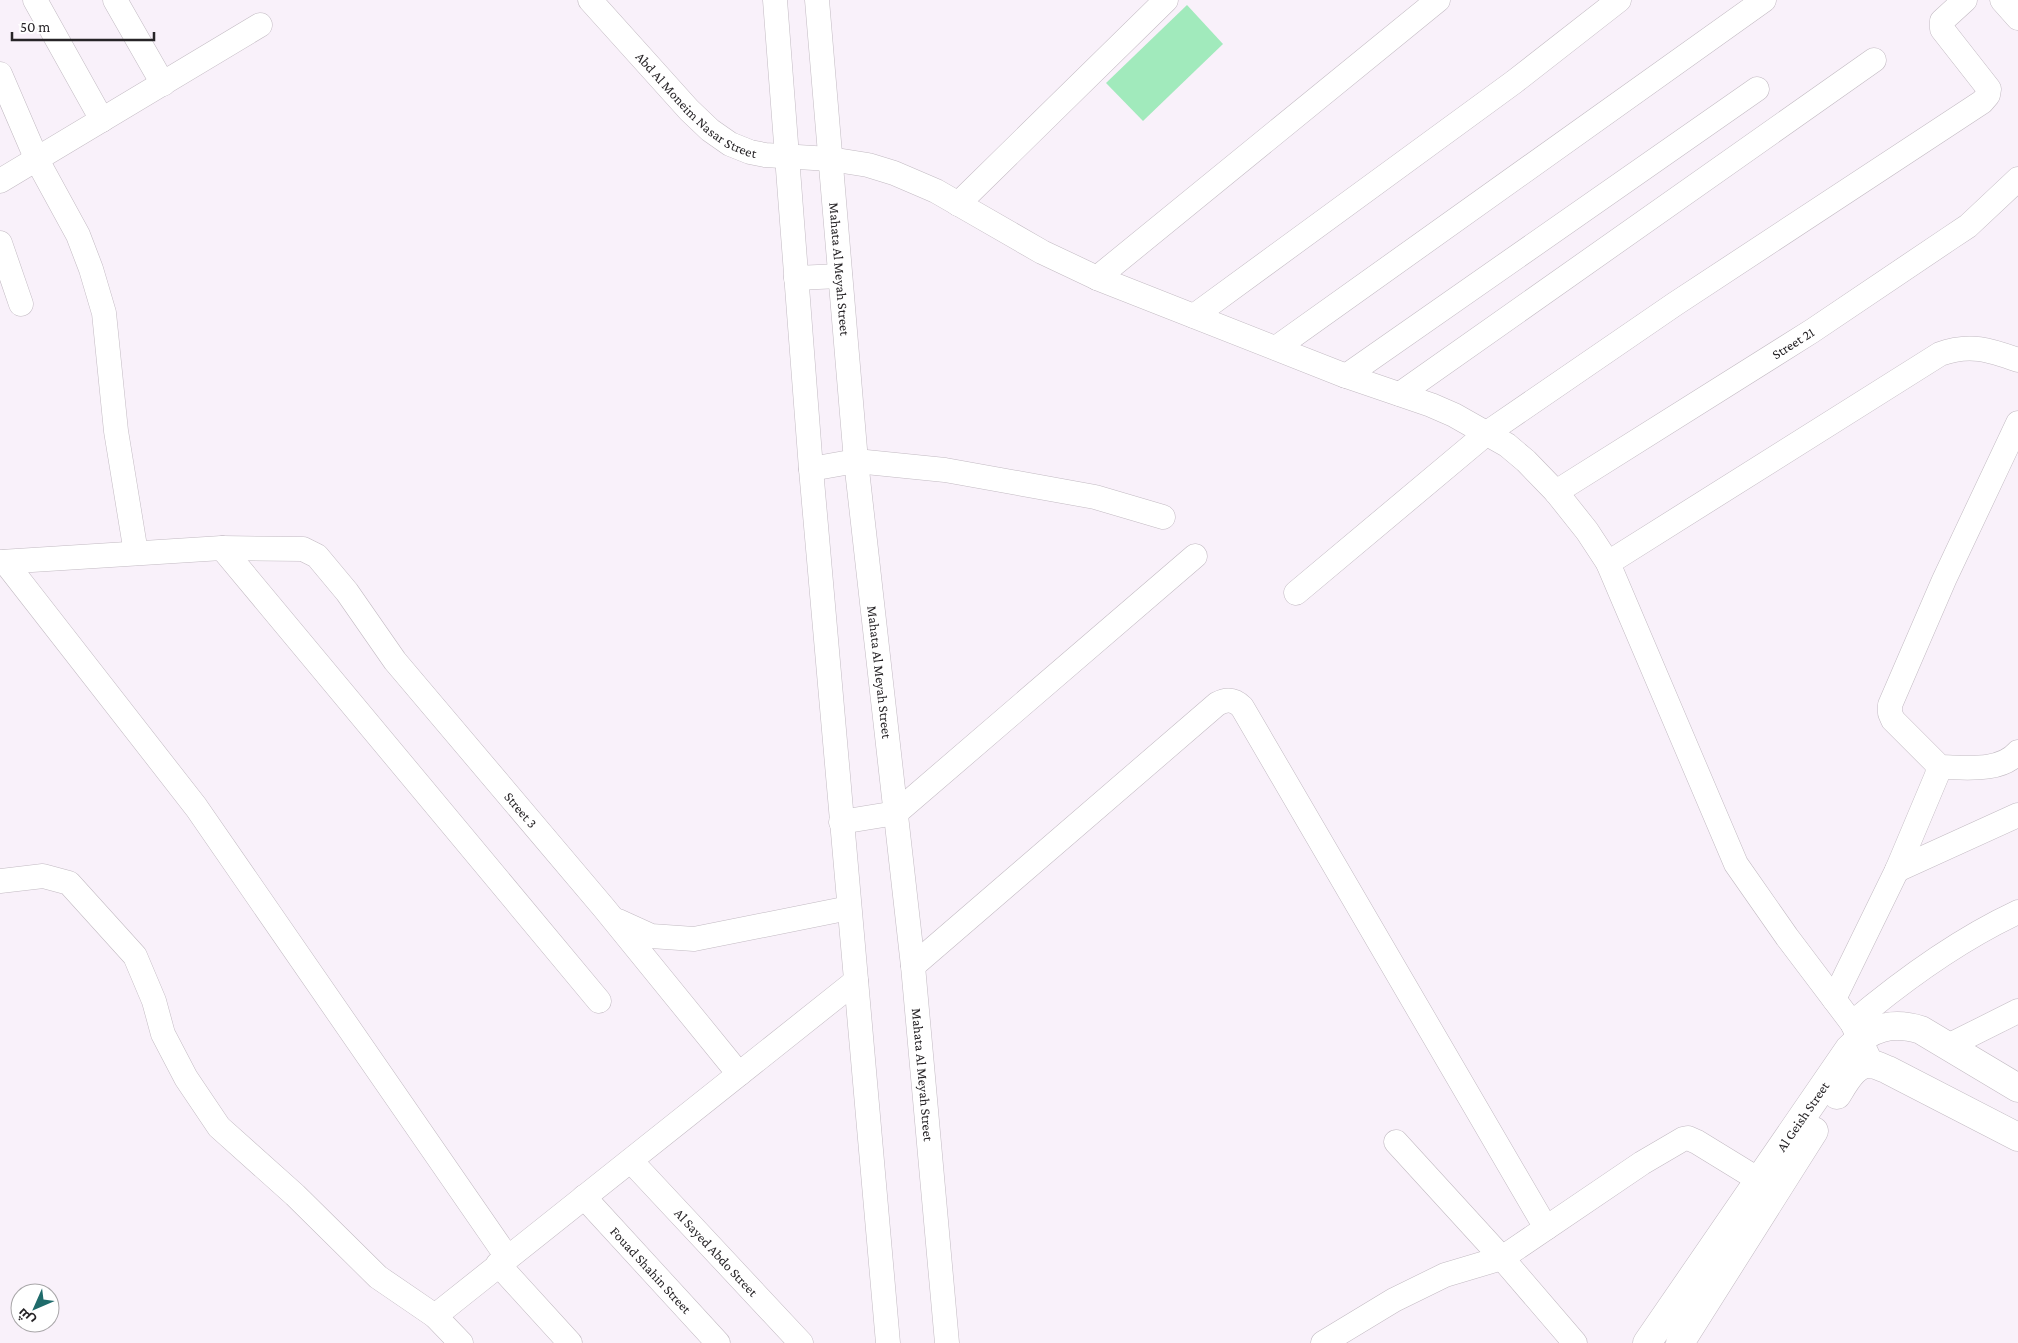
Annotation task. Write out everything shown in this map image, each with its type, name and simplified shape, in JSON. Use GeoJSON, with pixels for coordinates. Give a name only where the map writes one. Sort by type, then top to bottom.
{"type":"FeatureCollection","features":[{"type":"Feature","properties":{"kind":"main road","name":"Al Geish Street"},"geometry":{"type":"LineString","coordinates":[[1647,1343],[1849,1049],[1856,1030],[1870,1031],[1883,1026],[1909,1026],[1921,1030],[2018,1088]]}},
{"type":"Feature","properties":{"kind":"main road","name":"Al Geish Street"},"geometry":{"type":"LineString","coordinates":[[1680,1343],[1849,1076],[1858,1067],[1871,1064]]}},
{"type":"Feature","properties":{"kind":"main road"},"geometry":{"type":"LineString","coordinates":[[1871,1064],[1888,1070],[2018,1137]]}},
{"type":"Feature","properties":{"kind":"street"},"geometry":{"type":"LineString","coordinates":[[35,0],[102,120]]}},
{"type":"Feature","properties":{"kind":"street"},"geometry":{"type":"LineString","coordinates":[[115,0],[163,84]]}},
{"type":"Feature","properties":{"kind":"street","name":"Abd Al Moneim Nasar Street"},"geometry":{"type":"LineString","coordinates":[[590,0],[688,110],[710,130],[730,144],[750,152],[830,159],[894,173],[936,191],[1042,252],[1098,278],[1346,376],[1431,404],[1487,433],[1526,461],[1556,492],[1587,531],[1608,563],[1736,864],[1856,1030],[1871,1064]]}},
{"type":"Feature","properties":{"kind":"street"},"geometry":{"type":"LineString","coordinates":[[775,0],[811,469],[888,1343]]}},
{"type":"Feature","properties":{"kind":"street","name":"Mahata Al Meyah Street"},"geometry":{"type":"LineString","coordinates":[[817,0],[856,461],[912,966],[947,1343]]}},
{"type":"Feature","properties":{"kind":"street"},"geometry":{"type":"LineString","coordinates":[[958,204],[1166,0]]}},
{"type":"Feature","properties":{"kind":"street"},"geometry":{"type":"LineString","coordinates":[[1098,278],[1438,0]]}},
{"type":"Feature","properties":{"kind":"street"},"geometry":{"type":"LineString","coordinates":[[1194,316],[1514,82],[1619,0]]}},
{"type":"Feature","properties":{"kind":"street"},"geometry":{"type":"LineString","coordinates":[[1276,348],[1764,0]]}},
{"type":"Feature","properties":{"kind":"street"},"geometry":{"type":"LineString","coordinates":[[1296,593],[1487,433],[1684,299],[1982,102],[1988,95],[1989,89],[1942,29],[1942,21],[1965,0]]}},
{"type":"Feature","properties":{"kind":"street"},"geometry":{"type":"LineString","coordinates":[[2002,0],[2018,18]]}},
{"type":"Feature","properties":{"kind":"street"},"geometry":{"type":"LineString","coordinates":[[0,181],[260,25]]}},
{"type":"Feature","properties":{"kind":"street"},"geometry":{"type":"LineString","coordinates":[[1400,394],[1874,60]]}},
{"type":"Feature","properties":{"kind":"street"},"geometry":{"type":"LineString","coordinates":[[0,74],[37,160],[78,235],[104,313],[116,431],[136,553]]}},
{"type":"Feature","properties":{"kind":"street"},"geometry":{"type":"LineString","coordinates":[[1346,376],[1757,89]]}},
{"type":"Feature","properties":{"kind":"street","name":"Street 21"},"geometry":{"type":"LineString","coordinates":[[1556,492],[1812,331],[1968,226],[2018,179]]}},
{"type":"Feature","properties":{"kind":"street"},"geometry":{"type":"LineString","coordinates":[[0,243],[21,304]]}},
{"type":"Feature","properties":{"kind":"street"},"geometry":{"type":"LineString","coordinates":[[796,278],[840,276]]}},
{"type":"Feature","properties":{"kind":"street"},"geometry":{"type":"LineString","coordinates":[[1608,563],[1940,354],[1970,347],[1993,351],[2018,360]]}},
{"type":"Feature","properties":{"kind":"street"},"geometry":{"type":"LineString","coordinates":[[1834,999],[1896,870],[1937,775],[1938,767],[1930,755],[1893,720],[1890,705],[1940,589],[2018,423]]}},
{"type":"Feature","properties":{"kind":"street"},"geometry":{"type":"LineString","coordinates":[[811,469],[856,461],[945,470],[1095,497],[1163,517]]}},
{"type":"Feature","properties":{"kind":"street"},"geometry":{"type":"LineString","coordinates":[[3,562],[222,548],[599,1001]]}},
{"type":"Feature","properties":{"kind":"street","name":"Street 3"},"geometry":{"type":"LineString","coordinates":[[222,548],[303,549],[317,556],[347,592],[395,661],[604,908],[739,1074]]}},
{"type":"Feature","properties":{"kind":"street"},"geometry":{"type":"LineString","coordinates":[[841,822],[896,813],[1195,556]]}},
{"type":"Feature","properties":{"kind":"street"},"geometry":{"type":"LineString","coordinates":[[3,562],[196,807],[503,1261],[570,1343]]}},
{"type":"Feature","properties":{"kind":"street"},"geometry":{"type":"LineString","coordinates":[[912,966],[1217,704],[1230,700],[1237,702],[1242,707],[1546,1228]]}},
{"type":"Feature","properties":{"kind":"street"},"geometry":{"type":"LineString","coordinates":[[1938,767],[1992,766],[2005,763],[2018,752]]}},
{"type":"Feature","properties":{"kind":"street"},"geometry":{"type":"LineString","coordinates":[[1896,870],[2018,815]]}},
{"type":"Feature","properties":{"kind":"street"},"geometry":{"type":"LineString","coordinates":[[0,882],[43,876],[69,883],[135,956],[154,1001],[163,1034],[186,1078],[220,1127],[295,1195],[378,1276],[435,1316],[461,1343]]}},
{"type":"Feature","properties":{"kind":"street"},"geometry":{"type":"LineString","coordinates":[[604,908],[624,925],[651,936],[694,939],[849,908]]}},
{"type":"Feature","properties":{"kind":"street"},"geometry":{"type":"LineString","coordinates":[[1856,1030],[1896,987],[1998,921],[2018,912]]}},
{"type":"Feature","properties":{"kind":"street"},"geometry":{"type":"LineString","coordinates":[[435,1316],[856,981]]}},
{"type":"Feature","properties":{"kind":"street"},"geometry":{"type":"LineString","coordinates":[[1948,1046],[2018,1011]]}},
{"type":"Feature","properties":{"kind":"street"},"geometry":{"type":"LineString","coordinates":[[1323,1343],[1394,1300],[1445,1275],[1502,1258],[1642,1163],[1685,1138],[1698,1142],[1759,1180]]}},
{"type":"Feature","properties":{"kind":"street"},"geometry":{"type":"LineString","coordinates":[[1396,1142],[1502,1258],[1575,1343]]}},
{"type":"Feature","properties":{"kind":"street","name":"Al Sayed Abdo Street"},"geometry":{"type":"LineString","coordinates":[[631,1161],[801,1343]]}},
{"type":"Feature","properties":{"kind":"street","name":"Fouad Shahin Street"},"geometry":{"type":"LineString","coordinates":[[584,1198],[718,1343]]}},
{"type":"Feature","properties":{"kind":"green space"},"geometry":{"type":"Polygon","coordinates":[[[1187,5],[1223,44],[1143,121],[1106,83],[1187,5]]]}}]}
